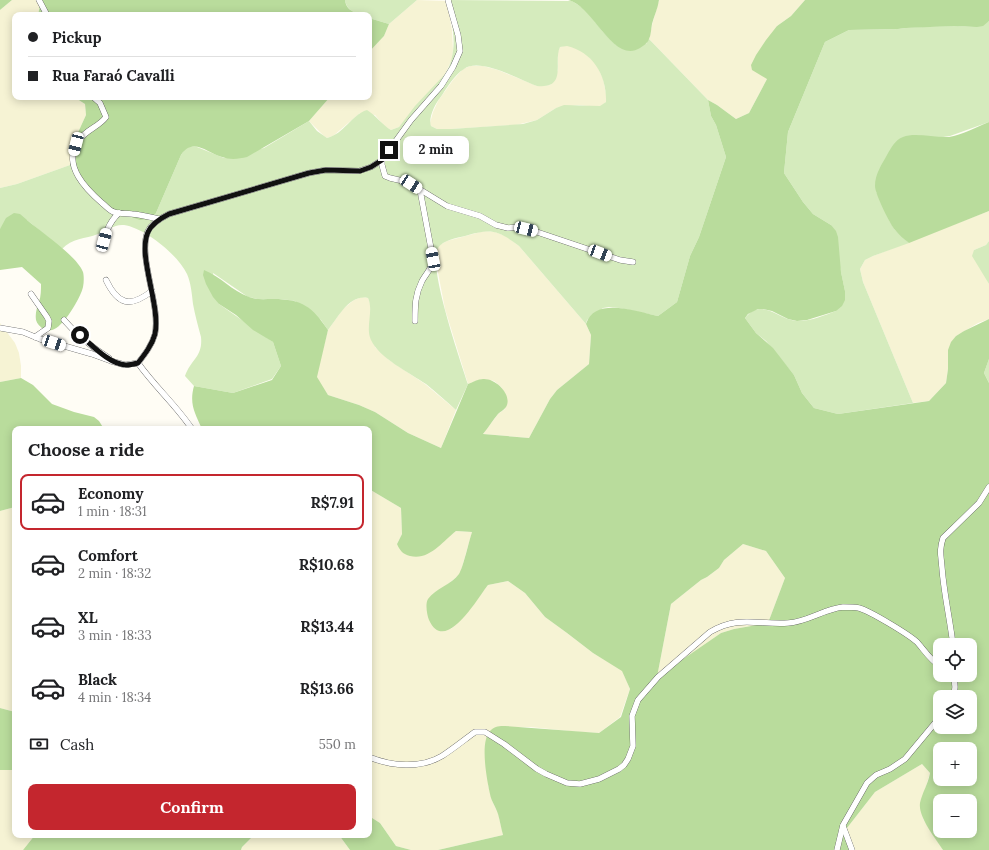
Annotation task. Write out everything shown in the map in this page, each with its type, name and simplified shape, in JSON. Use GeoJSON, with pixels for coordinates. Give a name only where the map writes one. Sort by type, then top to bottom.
{"type":"FeatureCollection","features":[{"type":"Feature","properties":{"kind":"street"},"geometry":{"type":"LineString","coordinates":[[39,0],[45,12]]}},
{"type":"Feature","properties":{"kind":"street"},"geometry":{"type":"LineString","coordinates":[[0,328],[23,332],[125,365],[138,363],[150,348],[155,334],[156,315],[146,258],[146,240],[148,231],[160,219],[169,214],[309,173],[326,170],[360,171],[371,167],[382,160],[411,120],[441,86],[453,67],[460,51],[458,35],[448,0]]}},
{"type":"Feature","properties":{"kind":"street"},"geometry":{"type":"LineString","coordinates":[[96,100],[100,103],[106,116],[101,123],[85,133],[76,144],[73,158],[76,173],[83,184],[112,212],[160,219]]}},
{"type":"Feature","properties":{"kind":"street"},"geometry":{"type":"LineString","coordinates":[[382,160],[385,176],[411,184],[447,206],[480,216],[496,225],[534,231],[620,260],[633,262]]}},
{"type":"Feature","properties":{"kind":"street"},"geometry":{"type":"LineString","coordinates":[[415,321],[416,295],[422,281],[432,267],[433,259],[420,190]]}},
{"type":"Feature","properties":{"kind":"street"},"geometry":{"type":"LineString","coordinates":[[102,249],[107,229],[114,217],[119,213]]}},
{"type":"Feature","properties":{"kind":"street"},"geometry":{"type":"LineString","coordinates":[[106,280],[118,297],[128,303],[135,301],[152,291]]}},
{"type":"Feature","properties":{"kind":"street"},"geometry":{"type":"LineString","coordinates":[[31,294],[49,321],[48,328],[35,337]]}},
{"type":"Feature","properties":{"kind":"street"},"geometry":{"type":"LineString","coordinates":[[64,320],[71,329],[100,352],[116,362]]}},
{"type":"Feature","properties":{"kind":"street"},"geometry":{"type":"LineString","coordinates":[[138,363],[190,426]]}},
{"type":"Feature","properties":{"kind":"street"},"geometry":{"type":"LineString","coordinates":[[951,638],[943,583],[940,553],[941,545],[943,538],[979,503],[989,487]]}},
{"type":"Feature","properties":{"kind":"street"},"geometry":{"type":"LineString","coordinates":[[372,758],[395,764],[425,763],[441,757],[475,732],[479,731],[497,739],[546,774],[568,783],[580,784],[599,779],[619,769],[628,759],[633,746],[632,716],[638,700],[650,685],[710,632],[730,623],[790,623],[833,609],[846,607],[859,608],[893,626],[916,642],[933,662]]}},
{"type":"Feature","properties":{"kind":"street"},"geometry":{"type":"LineString","coordinates":[[837,850],[843,825],[867,783],[876,775],[890,769],[905,759],[933,725]]}},
{"type":"Feature","properties":{"kind":"street"},"geometry":{"type":"LineString","coordinates":[[843,825],[852,850]]}},
{"type":"Feature","properties":{"kind":"shaded area"},"geometry":{"type":"Polygon","coordinates":[[[12,0],[41,0],[39,12],[12,12],[12,100],[79,100],[85,104],[86,115],[70,150],[70,165],[17,184],[0,188],[0,10],[12,0]]]}},
{"type":"Feature","properties":{"kind":"shaded area"},"geometry":{"type":"Polygon","coordinates":[[[417,0],[447,1],[452,30],[453,50],[452,59],[445,74],[399,127],[391,130],[385,127],[375,115],[360,113],[333,136],[327,138],[309,121],[327,100],[372,100],[372,49],[384,36],[389,24],[417,0]]]}},
{"type":"Feature","properties":{"kind":"shaded area"},"geometry":{"type":"Polygon","coordinates":[[[659,0],[805,0],[791,16],[777,26],[767,79],[749,113],[736,119],[708,100],[649,39],[659,0]]]}},
{"type":"Feature","properties":{"kind":"shaded area"},"geometry":{"type":"Polygon","coordinates":[[[567,45],[584,52],[596,64],[603,78],[606,94],[606,102],[600,107],[578,105],[556,108],[537,120],[516,125],[451,129],[437,129],[431,126],[430,123],[433,112],[438,101],[463,69],[470,66],[483,66],[498,70],[537,86],[550,85],[558,70],[558,51],[560,47],[567,45]]]}},
{"type":"Feature","properties":{"kind":"shaded area"},"geometry":{"type":"Polygon","coordinates":[[[989,211],[989,241],[986,245],[974,250],[989,284],[989,319],[978,323],[956,336],[946,383],[929,401],[913,403],[863,282],[860,269],[865,260],[873,256],[989,211]]]}},
{"type":"Feature","properties":{"kind":"shaded area"},"geometry":{"type":"Polygon","coordinates":[[[484,231],[495,232],[506,236],[519,246],[586,324],[591,335],[589,364],[557,390],[550,399],[529,438],[483,434],[498,414],[505,409],[505,393],[494,381],[482,379],[468,384],[445,309],[436,262],[438,246],[447,241],[484,231]]]}},
{"type":"Feature","properties":{"kind":"shaded area"},"geometry":{"type":"Polygon","coordinates":[[[362,297],[368,298],[370,303],[375,347],[389,360],[425,384],[456,410],[441,448],[408,433],[375,412],[328,395],[316,377],[328,330],[343,309],[354,300],[362,297]]]}},
{"type":"Feature","properties":{"kind":"shaded area"},"geometry":{"type":"Polygon","coordinates":[[[0,323],[15,343],[19,353],[21,378],[0,382],[0,323]]]}},
{"type":"Feature","properties":{"kind":"shaded area"},"geometry":{"type":"Polygon","coordinates":[[[372,491],[401,508],[402,534],[397,544],[445,539],[456,531],[472,532],[460,574],[442,589],[434,593],[451,629],[468,611],[488,585],[508,581],[525,593],[545,617],[593,653],[622,670],[630,689],[620,717],[599,733],[530,727],[496,727],[488,785],[493,803],[498,813],[503,835],[438,850],[411,850],[396,846],[380,823],[372,818],[372,491]]]}},
{"type":"Feature","properties":{"kind":"shaded area"},"geometry":{"type":"Polygon","coordinates":[[[12,508],[12,711],[0,708],[0,511],[12,508]]]}},
{"type":"Feature","properties":{"kind":"shaded area"},"geometry":{"type":"Polygon","coordinates":[[[743,544],[766,551],[785,578],[768,623],[734,629],[721,633],[657,677],[671,604],[719,568],[724,560],[743,544]]]}},
{"type":"Feature","properties":{"kind":"shaded area"},"geometry":{"type":"Polygon","coordinates":[[[922,764],[930,773],[921,803],[923,819],[933,834],[933,838],[935,838],[943,850],[852,850],[847,828],[875,792],[922,764]]]}},
{"type":"Feature","properties":{"kind":"shaded area"},"geometry":{"type":"Polygon","coordinates":[[[0,770],[12,770],[12,838],[33,838],[23,850],[0,850],[0,770]]]}},
{"type":"Feature","properties":{"kind":"shaded area"},"geometry":{"type":"Polygon","coordinates":[[[251,838],[341,838],[350,850],[241,850],[251,838]]]}},
{"type":"Feature","properties":{"kind":"green space"},"geometry":{"type":"Polygon","coordinates":[[[0,0],[12,0],[0,10],[0,0]]]}},
{"type":"Feature","properties":{"kind":"green space"},"geometry":{"type":"Polygon","coordinates":[[[41,0],[345,0],[348,8],[354,12],[39,12],[41,0]]]}},
{"type":"Feature","properties":{"kind":"green space"},"geometry":{"type":"Polygon","coordinates":[[[345,0],[417,0],[389,24],[372,19],[372,12],[354,12],[346,4],[345,0]]]}},
{"type":"Feature","properties":{"kind":"green space"},"geometry":{"type":"Polygon","coordinates":[[[447,0],[572,1],[586,10],[603,32],[616,45],[646,44],[649,39],[708,100],[711,116],[716,125],[726,157],[699,237],[690,256],[677,302],[658,316],[609,307],[603,308],[587,320],[586,324],[519,246],[500,234],[488,231],[447,241],[438,248],[436,258],[437,273],[446,314],[468,384],[456,410],[426,384],[388,359],[375,347],[369,335],[370,303],[368,298],[361,298],[350,303],[328,330],[321,320],[295,301],[248,297],[213,273],[219,304],[273,342],[281,366],[272,379],[233,393],[194,386],[185,376],[187,370],[198,354],[201,344],[201,337],[191,289],[187,274],[183,267],[169,251],[151,237],[132,227],[120,225],[98,234],[74,241],[62,249],[27,220],[0,229],[0,188],[17,184],[70,165],[81,181],[156,213],[181,155],[185,149],[190,146],[197,147],[224,158],[264,148],[309,121],[317,131],[327,138],[338,133],[361,112],[367,110],[391,130],[399,127],[415,106],[445,74],[449,65],[452,57],[454,38],[447,0]],[[567,46],[560,47],[558,53],[558,73],[556,79],[553,83],[547,86],[537,86],[490,68],[471,66],[464,69],[454,78],[436,104],[430,119],[431,126],[437,129],[451,129],[523,124],[537,120],[556,108],[564,105],[600,106],[606,102],[606,92],[601,74],[597,66],[591,60],[576,49],[567,46]]]}},
{"type":"Feature","properties":{"kind":"green space"},"geometry":{"type":"Polygon","coordinates":[[[568,0],[659,0],[650,36],[646,44],[640,48],[630,51],[621,48],[612,42],[586,12],[577,4],[568,0]]]}},
{"type":"Feature","properties":{"kind":"green space"},"geometry":{"type":"Polygon","coordinates":[[[805,0],[989,0],[989,21],[983,26],[849,30],[825,42],[788,132],[784,173],[803,202],[813,214],[831,225],[836,231],[838,237],[845,300],[842,306],[836,311],[807,320],[797,321],[788,319],[772,311],[763,309],[758,309],[748,314],[745,318],[756,333],[773,348],[794,375],[802,393],[814,408],[838,414],[929,401],[946,383],[948,350],[951,342],[956,336],[964,331],[989,319],[989,359],[984,373],[989,383],[989,850],[943,850],[935,838],[977,838],[977,794],[933,794],[933,835],[924,821],[920,809],[921,799],[930,773],[922,764],[875,792],[847,828],[852,850],[438,850],[503,835],[487,780],[485,742],[487,735],[491,730],[498,726],[505,726],[599,733],[621,717],[630,689],[622,671],[593,653],[545,617],[525,593],[508,581],[488,585],[469,611],[452,628],[443,631],[436,629],[428,618],[427,601],[431,595],[456,578],[461,571],[472,532],[456,531],[435,549],[423,556],[410,556],[399,549],[397,544],[402,534],[401,508],[372,491],[372,426],[201,426],[192,403],[194,386],[233,393],[272,380],[281,366],[273,342],[253,330],[236,315],[219,304],[213,297],[203,275],[204,270],[249,297],[292,301],[306,306],[317,315],[328,330],[317,377],[328,395],[375,412],[408,433],[441,448],[468,384],[483,379],[488,379],[501,387],[508,400],[505,408],[498,414],[483,434],[529,438],[550,399],[557,390],[589,364],[591,335],[586,324],[591,315],[598,310],[618,308],[658,316],[677,302],[690,256],[699,237],[726,157],[716,125],[711,116],[708,100],[736,119],[749,113],[767,79],[752,70],[751,65],[766,40],[777,26],[791,16],[805,0]],[[743,544],[724,560],[719,568],[671,604],[657,677],[721,633],[734,629],[768,623],[785,578],[766,551],[743,544]]]}},
{"type":"Feature","properties":{"kind":"green space"},"geometry":{"type":"Polygon","coordinates":[[[372,19],[389,24],[384,36],[372,49],[372,19]]]}},
{"type":"Feature","properties":{"kind":"green space"},"geometry":{"type":"Polygon","coordinates":[[[989,21],[989,122],[950,136],[936,138],[914,135],[876,191],[895,230],[909,243],[865,260],[860,269],[863,282],[913,403],[838,414],[814,408],[802,393],[794,375],[766,341],[756,333],[745,318],[757,309],[764,309],[796,321],[811,319],[836,311],[845,291],[831,225],[813,214],[803,202],[784,173],[788,132],[825,42],[849,30],[971,26],[985,24],[989,21]]]}},
{"type":"Feature","properties":{"kind":"green space"},"geometry":{"type":"Polygon","coordinates":[[[79,100],[327,100],[309,121],[247,157],[234,159],[225,158],[200,148],[190,147],[181,155],[156,213],[149,219],[140,220],[110,208],[81,181],[70,165],[70,150],[86,115],[85,104],[79,100]]]}},
{"type":"Feature","properties":{"kind":"green space"},"geometry":{"type":"Polygon","coordinates":[[[989,122],[989,211],[909,243],[898,234],[893,227],[883,209],[875,186],[877,173],[895,142],[903,137],[913,135],[938,137],[954,136],[989,122]]]}},
{"type":"Feature","properties":{"kind":"green space"},"geometry":{"type":"Polygon","coordinates":[[[14,213],[20,214],[58,244],[74,259],[83,272],[84,277],[82,292],[79,298],[71,312],[61,324],[52,330],[43,329],[36,320],[36,311],[41,295],[41,284],[22,267],[0,270],[0,229],[6,218],[14,213]]]}},
{"type":"Feature","properties":{"kind":"green space"},"geometry":{"type":"Polygon","coordinates":[[[989,241],[989,284],[972,256],[974,250],[986,245],[989,241]]]}},
{"type":"Feature","properties":{"kind":"green space"},"geometry":{"type":"Polygon","coordinates":[[[989,359],[989,383],[984,373],[989,359]]]}},
{"type":"Feature","properties":{"kind":"green space"},"geometry":{"type":"Polygon","coordinates":[[[21,378],[33,385],[52,404],[94,417],[102,426],[12,426],[12,508],[0,511],[0,382],[21,378]]]}},
{"type":"Feature","properties":{"kind":"green space"},"geometry":{"type":"Polygon","coordinates":[[[0,708],[12,711],[12,770],[0,770],[0,708]]]}},
{"type":"Feature","properties":{"kind":"green space"},"geometry":{"type":"Polygon","coordinates":[[[372,818],[380,823],[396,846],[411,850],[350,850],[341,838],[372,838],[372,818]]]}},
{"type":"Feature","properties":{"kind":"green space"},"geometry":{"type":"Polygon","coordinates":[[[33,838],[251,838],[241,850],[23,850],[33,838]]]}},
{"type":"Feature","properties":{"kind":"route"},"geometry":{"type":"LineString","coordinates":[[80,335],[100,352],[116,362],[125,365],[138,363],[150,348],[155,334],[156,315],[146,258],[146,240],[148,231],[160,219],[169,214],[309,173],[326,170],[360,171],[371,167],[382,160],[389,150]]}}]}
